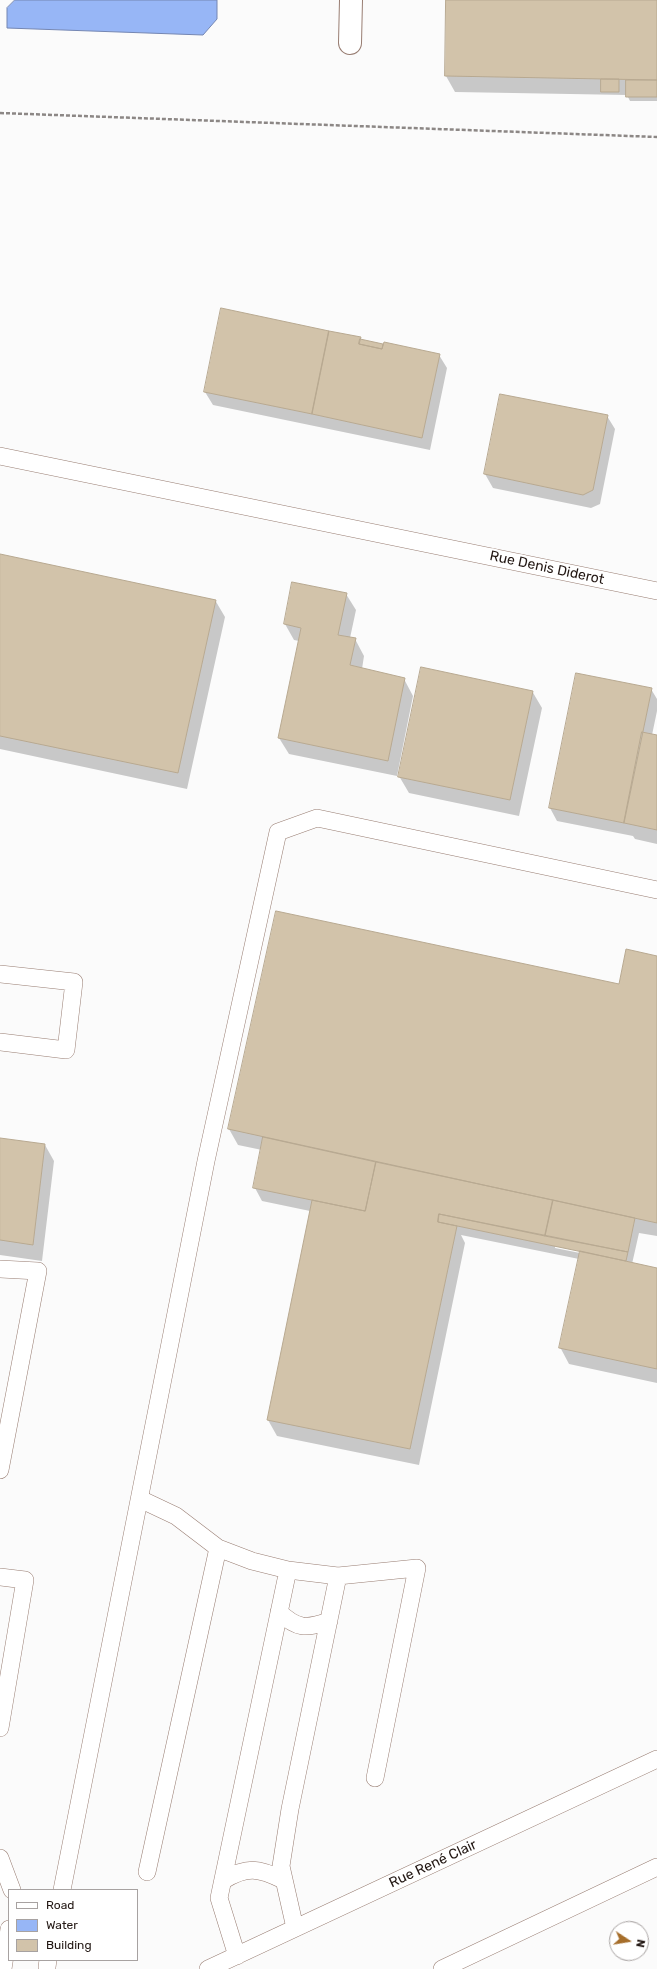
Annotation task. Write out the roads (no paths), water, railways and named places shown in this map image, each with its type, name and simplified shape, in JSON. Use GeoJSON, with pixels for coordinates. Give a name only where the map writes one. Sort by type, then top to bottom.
{"type":"FeatureCollection","features":[{"type":"Feature","properties":{"kind":"street"},"geometry":{"type":"LineString","coordinates":[[350,43],[351,0]]}},
{"type":"Feature","properties":{"kind":"lane","name":"Rue Denis Diderot"},"geometry":{"type":"LineString","coordinates":[[0,456],[657,591]]}},
{"type":"Feature","properties":{"kind":"lane"},"geometry":{"type":"LineString","coordinates":[[62,1889],[206,1161],[278,832],[317,818],[657,890]]}},
{"type":"Feature","properties":{"kind":"lane"},"geometry":{"type":"LineString","coordinates":[[0,974],[74,982],[66,1050],[0,1042]]}},
{"type":"Feature","properties":{"kind":"lane"},"geometry":{"type":"LineString","coordinates":[[0,1269],[38,1271],[0,1470]]}},
{"type":"Feature","properties":{"kind":"lane"},"geometry":{"type":"LineString","coordinates":[[140,1499],[176,1516],[218,1548],[252,1561],[288,1570],[338,1576],[417,1568],[375,1778]]}},
{"type":"Feature","properties":{"kind":"lane"},"geometry":{"type":"LineString","coordinates":[[147,1872],[218,1548]]}},
{"type":"Feature","properties":{"kind":"lane"},"geometry":{"type":"LineString","coordinates":[[237,1956],[219,1898],[288,1570]]}},
{"type":"Feature","properties":{"kind":"lane"},"geometry":{"type":"LineString","coordinates":[[295,1928],[280,1866],[290,1809],[338,1576]]}},
{"type":"Feature","properties":{"kind":"lane"},"geometry":{"type":"LineString","coordinates":[[0,1577],[24,1580],[0,1728]]}},
{"type":"Feature","properties":{"kind":"lane"},"geometry":{"type":"LineString","coordinates":[[279,1612],[288,1621],[307,1627],[329,1621]]}},
{"type":"Feature","properties":{"kind":"lane","name":"Rue René Clair"},"geometry":{"type":"LineString","coordinates":[[208,1969],[657,1759]]}},
{"type":"Feature","properties":{"kind":"lane"},"geometry":{"type":"LineString","coordinates":[[0,1858],[12,1889]]}},
{"type":"Feature","properties":{"kind":"lane"},"geometry":{"type":"LineString","coordinates":[[442,1969],[657,1867]]}},
{"type":"Feature","properties":{"kind":"lane"},"geometry":{"type":"LineString","coordinates":[[224,1880],[236,1872],[246,1869],[270,1874],[283,1880]]}},
{"type":"Feature","properties":{"kind":"lane"},"geometry":{"type":"LineString","coordinates":[[3,1969],[8,1936]]}},
{"type":"Feature","properties":{"kind":"water"},"geometry":{"type":"Polygon","coordinates":[[[15,0],[217,0],[217,19],[203,35],[7,28],[7,8],[15,0]]]}}]}
